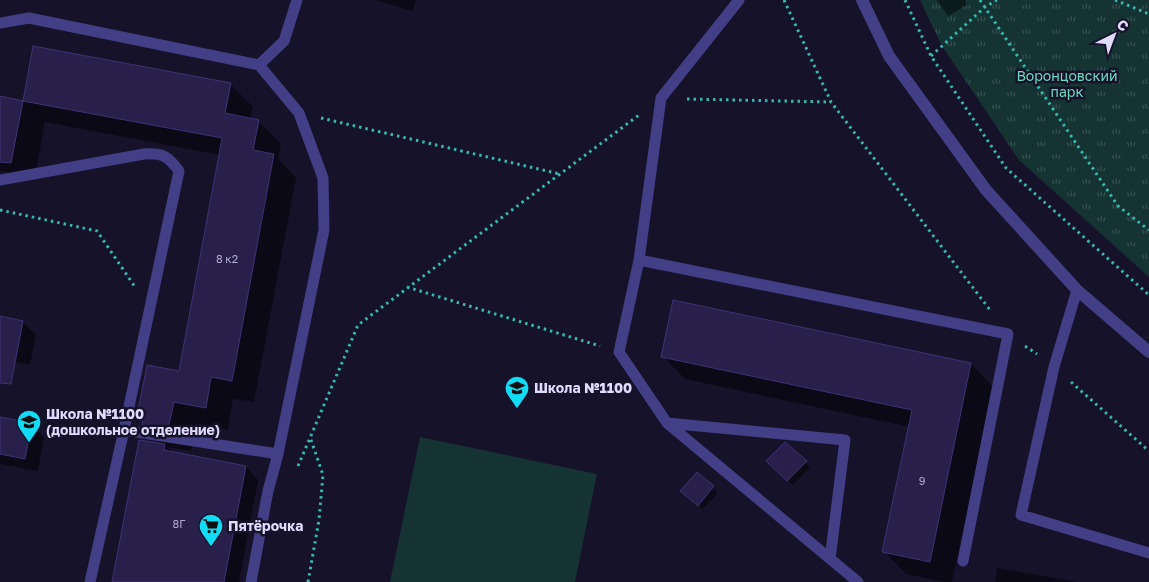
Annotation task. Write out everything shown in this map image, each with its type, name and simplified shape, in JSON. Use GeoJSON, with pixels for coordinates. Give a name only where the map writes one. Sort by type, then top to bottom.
{"type":"FeatureCollection","features":[{"type":"Feature","properties":{"kind":"street"},"geometry":{"type":"LineString","coordinates":[[862,0],[889,56],[986,190],[1076,290],[1149,352]]}},
{"type":"Feature","properties":{"kind":"lane"},"geometry":{"type":"LineString","coordinates":[[259,65],[284,41],[297,0]]}},
{"type":"Feature","properties":{"kind":"lane"},"geometry":{"type":"LineString","coordinates":[[739,0],[661,98],[639,260],[619,352],[667,422],[858,582]]}},
{"type":"Feature","properties":{"kind":"lane"},"geometry":{"type":"LineString","coordinates":[[0,23],[29,18],[259,65],[299,113],[323,178],[324,230],[278,454],[268,490],[251,582]]}},
{"type":"Feature","properties":{"kind":"lane"},"geometry":{"type":"LineString","coordinates":[[0,180],[144,154],[160,153],[172,161],[179,171],[90,582]]}},
{"type":"Feature","properties":{"kind":"lane"},"geometry":{"type":"LineString","coordinates":[[639,260],[1008,334],[963,561]]}},
{"type":"Feature","properties":{"kind":"lane"},"geometry":{"type":"LineString","coordinates":[[1076,290],[1054,367],[1020,515],[1149,553]]}},
{"type":"Feature","properties":{"kind":"lane"},"geometry":{"type":"LineString","coordinates":[[667,422],[845,440],[830,559]]}},
{"type":"Feature","properties":{"kind":"lane"},"geometry":{"type":"LineString","coordinates":[[124,430],[278,454]]}},
{"type":"Feature","properties":{"kind":"path"},"geometry":{"type":"LineString","coordinates":[[784,0],[831,102],[1008,334],[1054,367],[1149,451]]}},
{"type":"Feature","properties":{"kind":"path"},"geometry":{"type":"LineString","coordinates":[[905,0],[931,56],[1006,168],[1149,295]]}},
{"type":"Feature","properties":{"kind":"path"},"geometry":{"type":"LineString","coordinates":[[980,0],[1118,206],[1149,230]]}},
{"type":"Feature","properties":{"kind":"path"},"geometry":{"type":"LineString","coordinates":[[931,56],[985,7],[997,0]]}},
{"type":"Feature","properties":{"kind":"path"},"geometry":{"type":"LineString","coordinates":[[1115,0],[1149,14]]}},
{"type":"Feature","properties":{"kind":"path"},"geometry":{"type":"LineString","coordinates":[[295,472],[358,325],[661,98],[831,102]]}},
{"type":"Feature","properties":{"kind":"path"},"geometry":{"type":"LineString","coordinates":[[299,113],[560,174]]}},
{"type":"Feature","properties":{"kind":"path"},"geometry":{"type":"LineString","coordinates":[[0,210],[97,231],[150,310]]}},
{"type":"Feature","properties":{"kind":"path"},"geometry":{"type":"LineString","coordinates":[[407,287],[619,352]]}},
{"type":"Feature","properties":{"kind":"path"},"geometry":{"type":"LineString","coordinates":[[308,582],[319,520],[323,475],[310,436]]}},
{"type":"Feature","properties":{"kind":"green space","name":"Воронцовский парк"},"geometry":{"type":"Polygon","coordinates":[[[920,0],[1149,0],[1149,277],[1019,160],[942,46],[920,0]]]}},
{"type":"Feature","properties":{"kind":"green space"},"geometry":{"type":"Polygon","coordinates":[[[420,437],[597,474],[575,582],[390,582],[420,437]]]}},
{"type":"Feature","properties":{"kind":"building"},"geometry":{"type":"Polygon","coordinates":[[[33,46],[231,83],[225,113],[259,120],[253,150],[274,154],[232,381],[211,377],[206,408],[174,402],[168,429],[142,425],[143,417],[137,416],[147,365],[179,371],[222,138],[23,101],[33,46]]]}},
{"type":"Feature","properties":{"kind":"building"},"geometry":{"type":"Polygon","coordinates":[[[0,96],[23,101],[11,163],[0,162],[0,96]]]}},
{"type":"Feature","properties":{"kind":"building"},"geometry":{"type":"Polygon","coordinates":[[[673,300],[971,363],[930,562],[882,552],[912,410],[661,357],[673,300]]]}},
{"type":"Feature","properties":{"kind":"building"},"geometry":{"type":"Polygon","coordinates":[[[0,316],[23,321],[11,384],[0,383],[0,316]]]}},
{"type":"Feature","properties":{"kind":"building"},"geometry":{"type":"Polygon","coordinates":[[[0,417],[32,423],[25,459],[0,454],[0,417]]]}},
{"type":"Feature","properties":{"kind":"building"},"geometry":{"type":"Polygon","coordinates":[[[139,440],[165,444],[164,450],[246,466],[224,582],[112,582],[139,440]]]}},
{"type":"Feature","properties":{"kind":"building"},"geometry":{"type":"Polygon","coordinates":[[[785,442],[807,461],[787,481],[766,461],[785,442]]]}},
{"type":"Feature","properties":{"kind":"building"},"geometry":{"type":"Polygon","coordinates":[[[697,472],[714,486],[698,506],[680,491],[697,472]]]}},
{"type":"Feature","properties":{"kind":"place","name":"Школа №1100"},"geometry":{"type":"Point","coordinates":[517,409]}},
{"type":"Feature","properties":{"kind":"place","name":"Школа №1100 (дошкольное отделение)"},"geometry":{"type":"Point","coordinates":[29,443]}},
{"type":"Feature","properties":{"kind":"place","name":"Пятёрочка"},"geometry":{"type":"Point","coordinates":[211,547]}}]}
